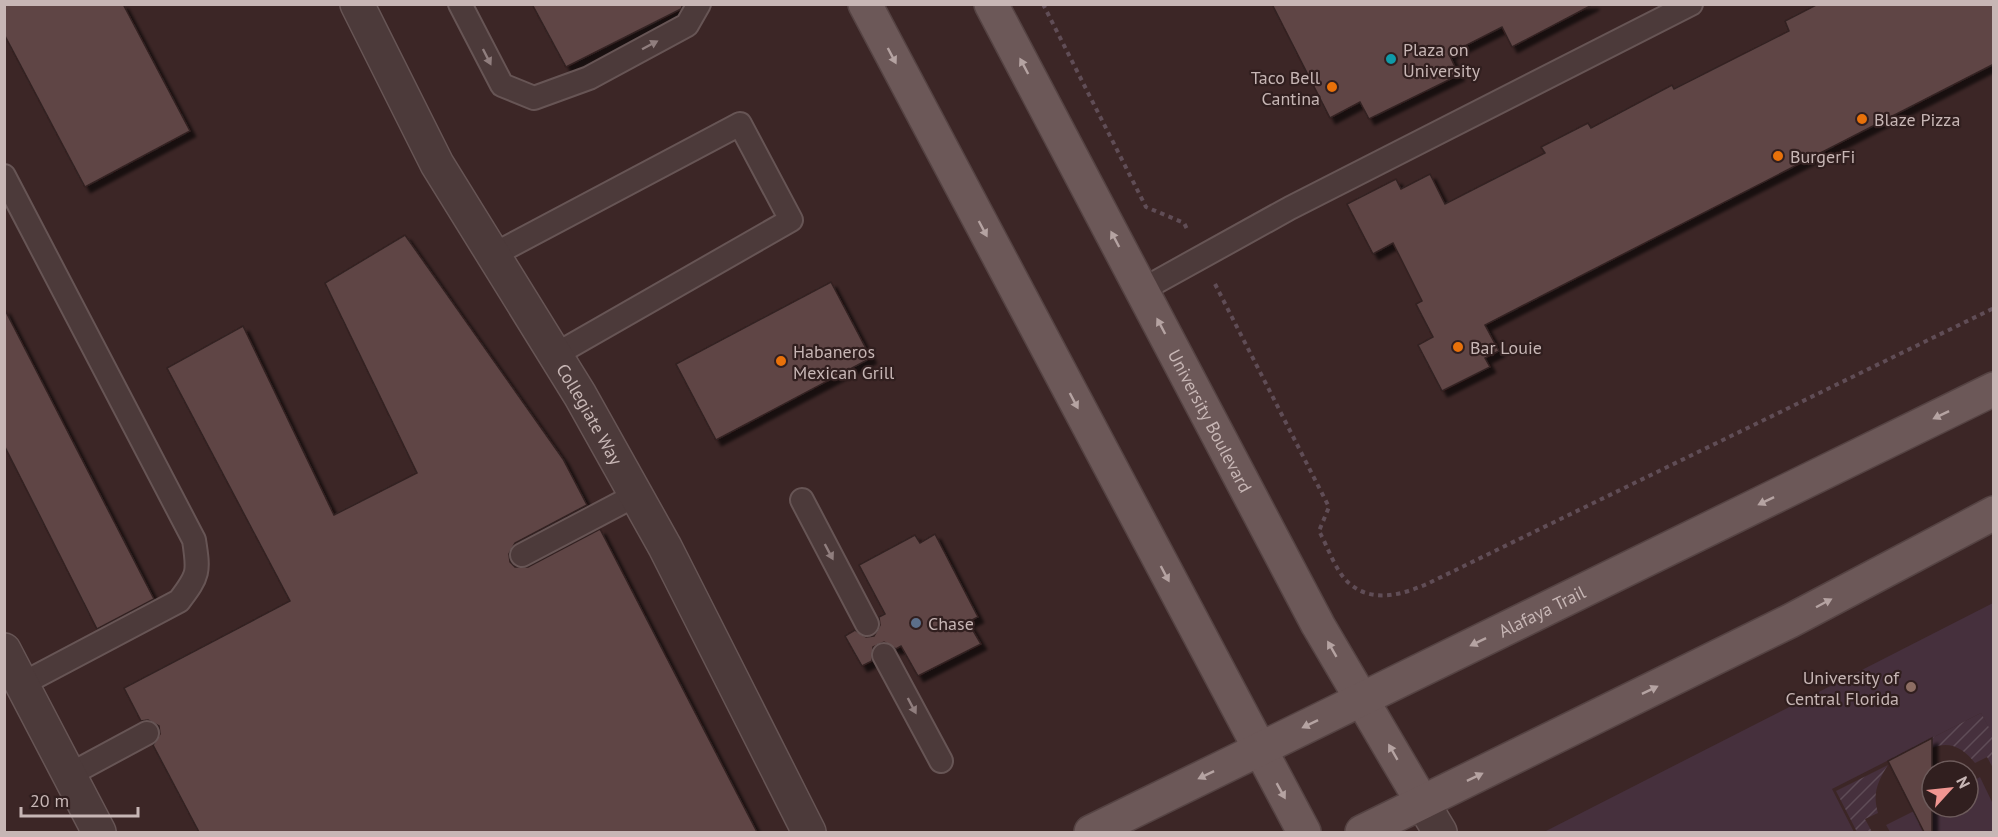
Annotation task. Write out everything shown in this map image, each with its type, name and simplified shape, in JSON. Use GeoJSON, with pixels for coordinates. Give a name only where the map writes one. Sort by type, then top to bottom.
{"type":"FeatureCollection","features":[{"type":"Feature","properties":{"kind":"main road"},"geometry":{"type":"LineString","coordinates":[[865,4],[1304,832]]}},
{"type":"Feature","properties":{"kind":"main road","name":"University Boulevard"},"geometry":{"type":"LineString","coordinates":[[991,4],[1318,625],[1422,802]]}},
{"type":"Feature","properties":{"kind":"main road","name":"Alafaya Trail"},"geometry":{"type":"LineString","coordinates":[[1091,832],[1994,389]]}},
{"type":"Feature","properties":{"kind":"main road"},"geometry":{"type":"LineString","coordinates":[[1362,832],[1790,621],[1994,513]]}},
{"type":"Feature","properties":{"kind":"street","name":"Collegiate Way"},"geometry":{"type":"LineString","coordinates":[[357,4],[437,164],[555,355],[636,495],[673,563],[809,832]]}},
{"type":"Feature","properties":{"kind":"street"},"geometry":{"type":"LineString","coordinates":[[4,650],[99,832]]}},
{"type":"Feature","properties":{"kind":"street","name":"University Boulevard"},"geometry":{"type":"LineString","coordinates":[[1422,802],[1440,832]]}},
{"type":"Feature","properties":{"kind":"lane"},"geometry":{"type":"LineString","coordinates":[[460,4],[502,85],[534,98],[589,78],[687,25],[699,4]]}},
{"type":"Feature","properties":{"kind":"lane"},"geometry":{"type":"LineString","coordinates":[[1142,290],[1290,208],[1691,4]]}},
{"type":"Feature","properties":{"kind":"lane"},"geometry":{"type":"LineString","coordinates":[[493,255],[740,124],[791,220],[555,355]]}},
{"type":"Feature","properties":{"kind":"lane"},"geometry":{"type":"LineString","coordinates":[[4,176],[194,540],[199,569],[179,601],[22,684]]}},
{"type":"Feature","properties":{"kind":"lane"},"geometry":{"type":"LineString","coordinates":[[522,555],[636,495]]}},
{"type":"Feature","properties":{"kind":"lane"},"geometry":{"type":"LineString","coordinates":[[801,500],[867,624]]}},
{"type":"Feature","properties":{"kind":"lane"},"geometry":{"type":"LineString","coordinates":[[884,655],[941,761]]}},
{"type":"Feature","properties":{"kind":"lane"},"geometry":{"type":"LineString","coordinates":[[69,775],[147,733]]}},
{"type":"Feature","properties":{"kind":"path"},"geometry":{"type":"LineString","coordinates":[[1043,4],[1146,207],[1184,223],[1329,507],[1319,531],[1342,574],[1350,584],[1374,595],[1390,597],[1429,583],[1994,308]]}},
{"type":"Feature","properties":{"kind":"shaded area","name":"University of Central Florida"},"geometry":{"type":"Polygon","coordinates":[[[1993,603],[1993,730],[1991,732],[1981,713],[1832,789],[1854,832],[1544,832],[1993,603]]]}},
{"type":"Feature","properties":{"kind":"shaded area"},"geometry":{"type":"Polygon","coordinates":[[[1981,713],[1991,731],[1993,730],[1993,768],[1987,757],[1980,760],[1971,759],[1956,747],[1945,745],[1932,748],[1928,740],[1981,713]]]}},
{"type":"Feature","properties":{"kind":"shaded area"},"geometry":{"type":"Polygon","coordinates":[[[1888,765],[1877,788],[1878,813],[1865,819],[1872,832],[1857,832],[1836,791],[1888,765]]]}},
{"type":"Feature","properties":{"kind":"shaded area"},"geometry":{"type":"Polygon","coordinates":[[[1980,777],[1993,804],[1993,832],[1890,832],[1886,825],[1920,808],[1920,819],[1980,819],[1980,777]]]}},
{"type":"Feature","properties":{"kind":"building"},"geometry":{"type":"Polygon","coordinates":[[[4,4],[123,4],[190,131],[85,187],[4,34],[4,4]]]}},
{"type":"Feature","properties":{"kind":"building"},"geometry":{"type":"Polygon","coordinates":[[[532,4],[683,4],[681,9],[566,67],[532,4]]]}},
{"type":"Feature","properties":{"kind":"building","name":"Plaza on University"},"geometry":{"type":"Polygon","coordinates":[[[1272,4],[1594,4],[1512,47],[1502,27],[1449,54],[1459,75],[1369,119],[1360,102],[1330,118],[1272,4]]]}},
{"type":"Feature","properties":{"kind":"building"},"geometry":{"type":"Polygon","coordinates":[[[1818,4],[1994,4],[1994,64],[1485,325],[1499,351],[1485,358],[1490,367],[1442,391],[1418,345],[1433,337],[1416,304],[1422,301],[1393,243],[1373,254],[1347,204],[1396,179],[1401,189],[1430,174],[1445,204],[1545,153],[1541,147],[1588,123],[1591,128],[1672,85],[1674,89],[1789,31],[1785,21],[1818,4]]]}},
{"type":"Feature","properties":{"kind":"building"},"geometry":{"type":"Polygon","coordinates":[[[405,235],[563,459],[587,505],[515,543],[509,554],[510,562],[515,567],[528,567],[600,529],[757,832],[199,832],[153,745],[160,734],[159,726],[148,720],[141,721],[124,688],[290,601],[167,368],[243,326],[334,515],[417,473],[325,283],[405,235]]]}},
{"type":"Feature","properties":{"kind":"building"},"geometry":{"type":"Polygon","coordinates":[[[831,282],[871,358],[716,440],[676,364],[831,282]]]}},
{"type":"Feature","properties":{"kind":"building"},"geometry":{"type":"Polygon","coordinates":[[[4,308],[154,599],[97,629],[4,445],[4,308]]]}},
{"type":"Feature","properties":{"kind":"building"},"geometry":{"type":"Polygon","coordinates":[[[935,534],[978,617],[968,622],[981,644],[918,676],[901,646],[896,649],[884,642],[873,647],[872,661],[862,666],[845,636],[855,630],[866,637],[874,636],[880,625],[879,617],[885,614],[859,565],[915,535],[920,543],[935,534]]]}},
{"type":"Feature","properties":{"kind":"building"},"geometry":{"type":"Polygon","coordinates":[[[1932,738],[1932,759],[1920,759],[1920,819],[1932,819],[1932,832],[1924,832],[1888,761],[1932,738]]]}},
{"type":"Feature","properties":{"kind":"place","name":"Plaza on University"},"geometry":{"type":"Point","coordinates":[1391,59]}},
{"type":"Feature","properties":{"kind":"place","name":"Taco Bell Cantina"},"geometry":{"type":"Point","coordinates":[1332,87]}},
{"type":"Feature","properties":{"kind":"place","name":"Blaze Pizza"},"geometry":{"type":"Point","coordinates":[1862,119]}},
{"type":"Feature","properties":{"kind":"place","name":"BurgerFi"},"geometry":{"type":"Point","coordinates":[1778,156]}},
{"type":"Feature","properties":{"kind":"place","name":"Bar Louie"},"geometry":{"type":"Point","coordinates":[1458,347]}},
{"type":"Feature","properties":{"kind":"place","name":"Habaneros Mexican Grill"},"geometry":{"type":"Point","coordinates":[781,361]}},
{"type":"Feature","properties":{"kind":"place","name":"Chase"},"geometry":{"type":"Point","coordinates":[916,623]}},
{"type":"Feature","properties":{"kind":"place","name":"University of Central Florida"},"geometry":{"type":"Point","coordinates":[1911,687]}}]}
